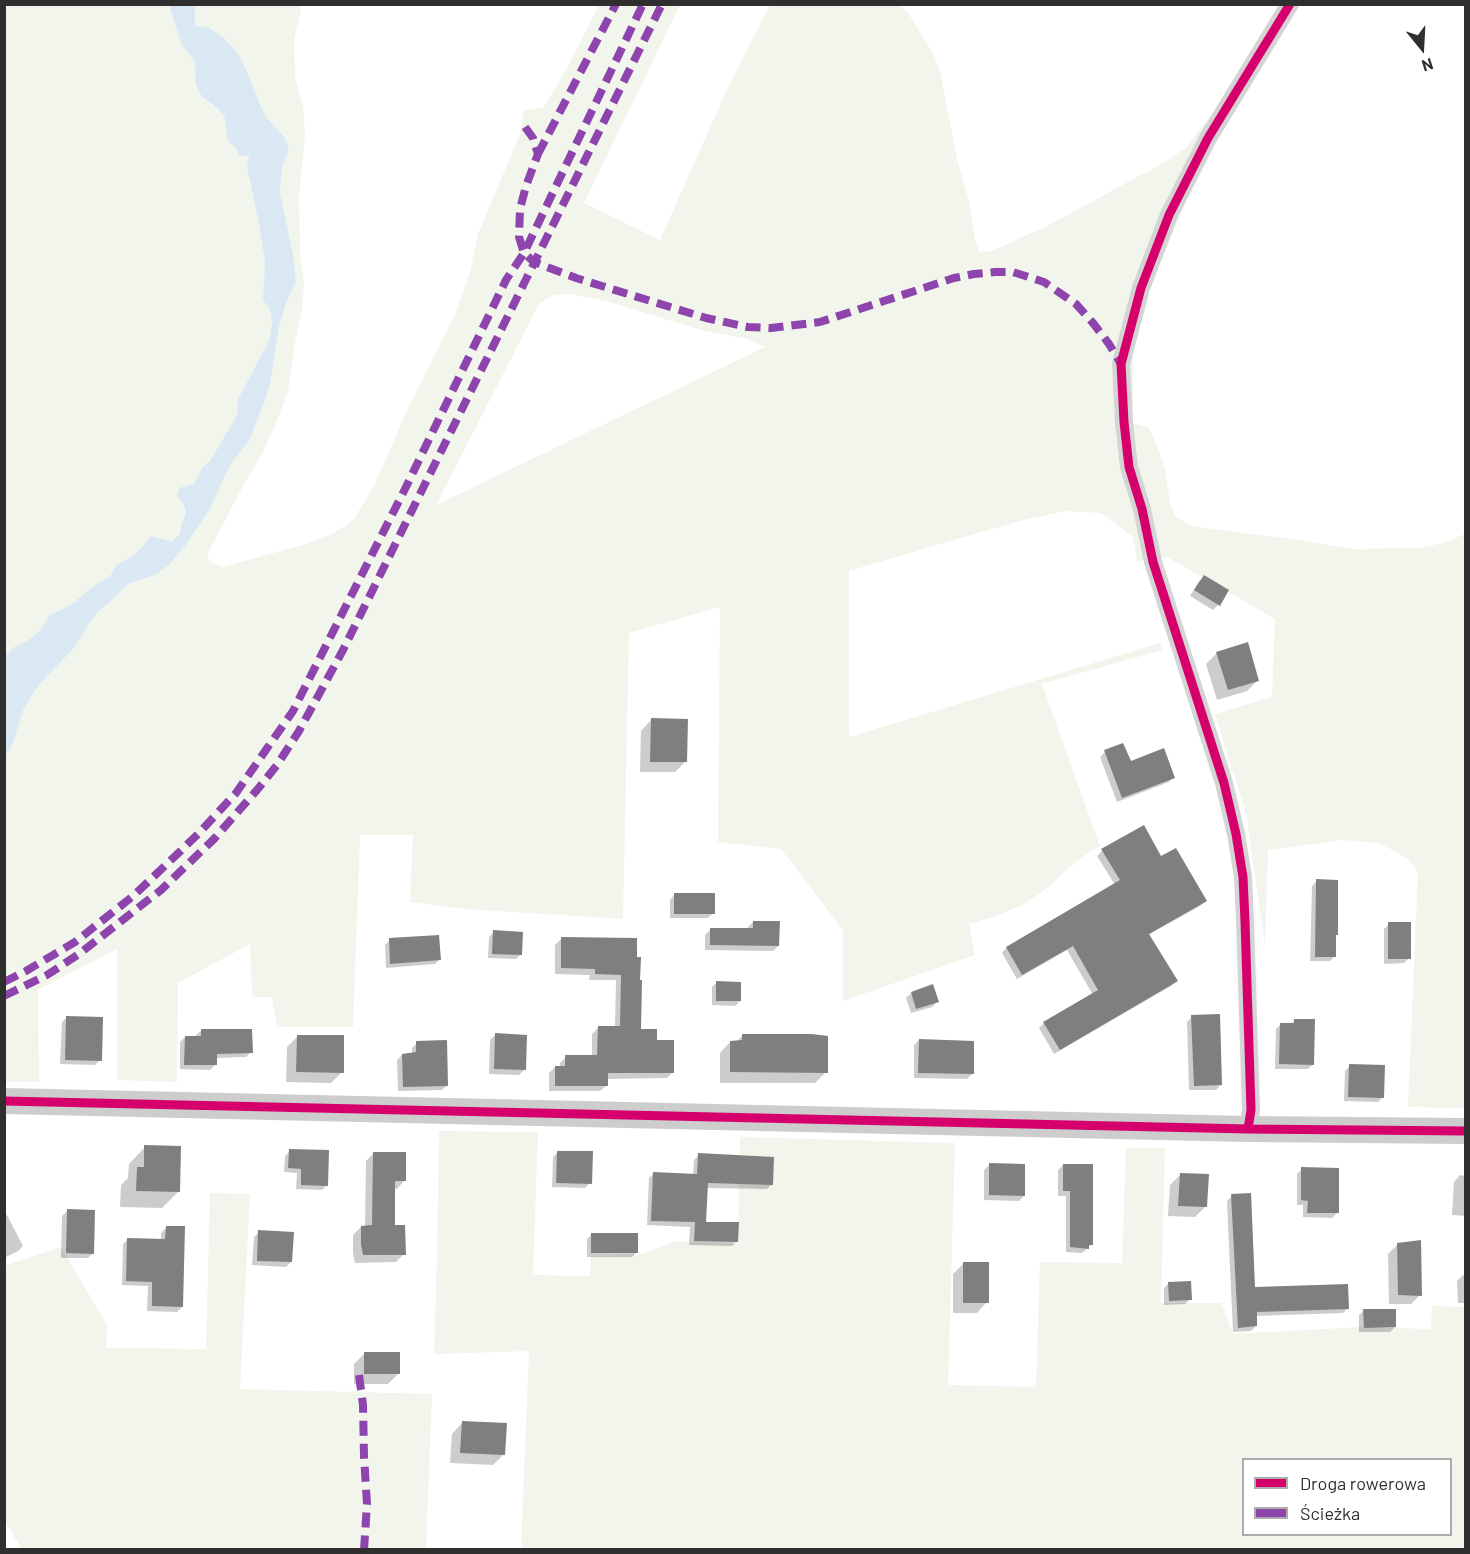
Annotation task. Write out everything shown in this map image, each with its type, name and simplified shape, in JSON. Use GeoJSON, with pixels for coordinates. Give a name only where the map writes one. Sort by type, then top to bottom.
{"type":"FeatureCollection","features":[{"type":"Feature","properties":{"kind":"street"},"geometry":{"type":"LineString","coordinates":[[1248,1129],[1251,1110],[1245,921],[1236,834],[1224,783],[1153,562],[1142,509],[1129,467],[1121,364],[1141,288],[1169,215],[1208,138],[1290,4]]}},
{"type":"Feature","properties":{"kind":"street"},"geometry":{"type":"LineString","coordinates":[[4,1101],[1248,1129],[1466,1131]]}},
{"type":"Feature","properties":{"kind":"shaded area"},"geometry":{"type":"Polygon","coordinates":[[[5,5],[169,5],[182,46],[195,63],[202,97],[224,115],[225,123],[239,155],[249,156],[247,167],[265,263],[263,300],[270,310],[272,324],[269,341],[238,399],[237,415],[210,461],[202,468],[184,505],[183,523],[179,534],[173,541],[150,536],[134,555],[117,565],[110,576],[71,605],[50,615],[41,629],[28,641],[14,647],[5,656],[5,5]]]}},
{"type":"Feature","properties":{"kind":"shaded area"},"geometry":{"type":"Polygon","coordinates":[[[169,5],[195,5],[195,26],[208,27],[224,38],[237,52],[266,117],[285,138],[289,150],[282,167],[280,193],[293,255],[296,282],[286,303],[279,327],[270,384],[264,403],[249,441],[232,462],[210,509],[169,565],[155,575],[128,584],[89,623],[75,647],[38,686],[24,708],[12,746],[5,755],[5,656],[14,647],[28,641],[41,629],[50,615],[71,605],[110,576],[117,565],[134,555],[150,536],[172,541],[179,535],[185,513],[184,505],[177,496],[179,488],[194,484],[202,468],[210,461],[237,415],[238,399],[269,341],[272,324],[270,310],[263,300],[265,263],[247,167],[249,156],[239,156],[235,147],[228,141],[224,115],[202,97],[196,84],[195,63],[182,46],[169,5]]]}},
{"type":"Feature","properties":{"kind":"shaded area"},"geometry":{"type":"Polygon","coordinates":[[[195,5],[302,5],[294,40],[295,76],[303,108],[305,135],[299,195],[300,254],[304,285],[302,309],[288,392],[261,456],[207,555],[211,563],[223,567],[330,535],[355,517],[374,486],[404,417],[455,315],[470,272],[478,234],[520,134],[524,110],[544,107],[599,5],[680,5],[584,203],[660,240],[726,92],[770,5],[900,5],[908,13],[934,55],[940,71],[957,159],[969,201],[979,252],[992,251],[1049,225],[1163,163],[1187,147],[1205,122],[1224,128],[1197,174],[1152,283],[1139,324],[1133,354],[1133,423],[1149,428],[1165,469],[1170,503],[1175,516],[1191,526],[1353,549],[1419,548],[1443,543],[1465,534],[1465,1108],[1408,1107],[1418,872],[1409,860],[1377,843],[1342,840],[1268,850],[1265,946],[1246,813],[1215,714],[1272,697],[1275,619],[1228,592],[1228,589],[1204,575],[1202,577],[1167,557],[1137,561],[1133,537],[1101,513],[1065,511],[1020,521],[849,571],[849,737],[1160,643],[1162,650],[1042,684],[1100,846],[1065,871],[1045,890],[1022,905],[969,924],[975,955],[843,1001],[843,930],[781,849],[718,842],[720,607],[629,633],[623,919],[464,909],[410,902],[413,835],[360,835],[353,1027],[277,1027],[272,997],[252,997],[250,944],[178,983],[177,1082],[117,1080],[117,949],[38,990],[39,1082],[5,1082],[4,755],[12,746],[24,708],[38,686],[75,647],[89,623],[128,584],[155,575],[169,565],[210,509],[232,462],[249,441],[264,403],[270,384],[279,327],[286,303],[296,282],[280,193],[282,167],[289,150],[285,138],[266,117],[237,52],[224,38],[195,26],[195,5]],[[571,294],[554,295],[539,304],[436,505],[765,347],[748,339],[701,330],[610,302],[571,294]]]}},
{"type":"Feature","properties":{"kind":"shaded area"},"geometry":{"type":"Polygon","coordinates":[[[439,1131],[538,1132],[533,1275],[590,1276],[591,1256],[639,1255],[676,1241],[738,1244],[740,1137],[955,1143],[948,1385],[1036,1387],[1040,1262],[1122,1263],[1126,1148],[1165,1148],[1161,1303],[1221,1303],[1233,1334],[1361,1327],[1431,1329],[1432,1306],[1465,1307],[1465,1549],[521,1549],[529,1351],[434,1354],[439,1131]]]}},
{"type":"Feature","properties":{"kind":"shaded area"},"geometry":{"type":"Polygon","coordinates":[[[210,1193],[250,1194],[240,1389],[432,1394],[426,1549],[22,1549],[5,1522],[4,1270],[7,1265],[61,1247],[107,1325],[106,1348],[206,1349],[210,1193]]]}},
{"type":"Feature","properties":{"kind":"building"},"geometry":{"type":"Polygon","coordinates":[[[1204,575],[1229,590],[1220,606],[1194,590],[1204,575]]]}},
{"type":"Feature","properties":{"kind":"building"},"geometry":{"type":"Polygon","coordinates":[[[1248,642],[1259,681],[1228,690],[1216,652],[1248,642]]]}},
{"type":"Feature","properties":{"kind":"building"},"geometry":{"type":"Polygon","coordinates":[[[651,718],[688,719],[687,762],[650,762],[651,718]]]}},
{"type":"Feature","properties":{"kind":"building"},"geometry":{"type":"Polygon","coordinates":[[[1123,743],[1131,761],[1164,748],[1175,778],[1122,798],[1104,750],[1123,743]]]}},
{"type":"Feature","properties":{"kind":"building"},"geometry":{"type":"Polygon","coordinates":[[[1144,825],[1161,856],[1176,848],[1207,901],[1149,934],[1178,981],[1060,1050],[1043,1022],[1098,990],[1073,946],[1022,975],[1006,947],[1120,880],[1101,849],[1144,825]]]}},
{"type":"Feature","properties":{"kind":"building"},"geometry":{"type":"Polygon","coordinates":[[[1316,879],[1338,880],[1336,957],[1315,957],[1316,879]]]}},
{"type":"Feature","properties":{"kind":"building"},"geometry":{"type":"Polygon","coordinates":[[[674,893],[715,893],[715,914],[674,914],[674,893]]]}},
{"type":"Feature","properties":{"kind":"building"},"geometry":{"type":"Polygon","coordinates":[[[753,921],[780,921],[779,946],[710,945],[710,928],[753,928],[753,921]]]}},
{"type":"Feature","properties":{"kind":"building"},"geometry":{"type":"Polygon","coordinates":[[[1388,922],[1411,922],[1411,959],[1388,959],[1388,922]]]}},
{"type":"Feature","properties":{"kind":"building"},"geometry":{"type":"Polygon","coordinates":[[[493,930],[523,932],[522,955],[492,954],[493,930]]]}},
{"type":"Feature","properties":{"kind":"building"},"geometry":{"type":"Polygon","coordinates":[[[439,935],[441,960],[390,964],[389,938],[439,935]]]}},
{"type":"Feature","properties":{"kind":"building"},"geometry":{"type":"Polygon","coordinates":[[[561,937],[637,938],[637,957],[641,957],[641,1029],[657,1029],[657,1040],[674,1040],[674,1073],[608,1073],[608,1086],[555,1086],[555,1066],[565,1066],[565,1055],[597,1055],[598,1026],[620,1026],[621,975],[595,974],[595,969],[561,968],[561,937]]]}},
{"type":"Feature","properties":{"kind":"building"},"geometry":{"type":"Polygon","coordinates":[[[716,981],[741,982],[741,1001],[716,1001],[716,981]]]}},
{"type":"Feature","properties":{"kind":"building"},"geometry":{"type":"Polygon","coordinates":[[[933,984],[939,1002],[916,1009],[911,992],[933,984]]]}},
{"type":"Feature","properties":{"kind":"building"},"geometry":{"type":"Polygon","coordinates":[[[1220,1014],[1222,1085],[1194,1086],[1191,1015],[1220,1014]]]}},
{"type":"Feature","properties":{"kind":"building"},"geometry":{"type":"Polygon","coordinates":[[[66,1016],[103,1017],[102,1061],[65,1060],[66,1016]]]}},
{"type":"Feature","properties":{"kind":"building"},"geometry":{"type":"Polygon","coordinates":[[[1294,1019],[1315,1019],[1314,1065],[1279,1064],[1280,1023],[1294,1023],[1294,1019]]]}},
{"type":"Feature","properties":{"kind":"building"},"geometry":{"type":"Polygon","coordinates":[[[201,1029],[252,1029],[253,1053],[217,1054],[217,1065],[184,1065],[185,1036],[201,1036],[201,1029]]]}},
{"type":"Feature","properties":{"kind":"building"},"geometry":{"type":"Polygon","coordinates":[[[495,1033],[527,1035],[526,1070],[494,1069],[495,1033]]]}},
{"type":"Feature","properties":{"kind":"building"},"geometry":{"type":"Polygon","coordinates":[[[742,1034],[828,1036],[828,1073],[730,1072],[730,1041],[742,1040],[742,1034]]]}},
{"type":"Feature","properties":{"kind":"building"},"geometry":{"type":"Polygon","coordinates":[[[297,1035],[344,1035],[344,1073],[296,1072],[297,1035]]]}},
{"type":"Feature","properties":{"kind":"building"},"geometry":{"type":"Polygon","coordinates":[[[919,1039],[974,1041],[974,1074],[918,1073],[919,1039]]]}},
{"type":"Feature","properties":{"kind":"building"},"geometry":{"type":"Polygon","coordinates":[[[447,1040],[448,1086],[403,1087],[402,1054],[416,1052],[416,1041],[447,1040]]]}},
{"type":"Feature","properties":{"kind":"building"},"geometry":{"type":"Polygon","coordinates":[[[1349,1064],[1385,1065],[1384,1098],[1348,1097],[1349,1064]]]}},
{"type":"Feature","properties":{"kind":"building"},"geometry":{"type":"Polygon","coordinates":[[[144,1145],[181,1146],[180,1192],[136,1191],[137,1167],[144,1167],[144,1145]]]}},
{"type":"Feature","properties":{"kind":"building"},"geometry":{"type":"Polygon","coordinates":[[[289,1149],[329,1150],[328,1186],[301,1185],[301,1169],[288,1168],[289,1149]]]}},
{"type":"Feature","properties":{"kind":"building"},"geometry":{"type":"Polygon","coordinates":[[[557,1151],[593,1151],[592,1184],[556,1183],[557,1151]]]}},
{"type":"Feature","properties":{"kind":"building"},"geometry":{"type":"Polygon","coordinates":[[[373,1152],[406,1152],[406,1181],[395,1181],[395,1225],[405,1225],[406,1255],[363,1255],[361,1226],[372,1225],[373,1152]]]}},
{"type":"Feature","properties":{"kind":"building"},"geometry":{"type":"Polygon","coordinates":[[[698,1153],[774,1157],[773,1185],[708,1183],[706,1222],[739,1222],[738,1242],[694,1241],[695,1222],[651,1221],[653,1172],[697,1174],[698,1153]]]}},
{"type":"Feature","properties":{"kind":"building"},"geometry":{"type":"Polygon","coordinates":[[[989,1163],[1025,1164],[1025,1196],[989,1195],[989,1163]]]}},
{"type":"Feature","properties":{"kind":"building"},"geometry":{"type":"Polygon","coordinates":[[[1063,1164],[1093,1164],[1093,1245],[1089,1245],[1089,1249],[1070,1247],[1070,1191],[1063,1191],[1063,1164]]]}},
{"type":"Feature","properties":{"kind":"building"},"geometry":{"type":"Polygon","coordinates":[[[1301,1167],[1339,1168],[1339,1213],[1307,1213],[1308,1201],[1301,1200],[1301,1167]]]}},
{"type":"Feature","properties":{"kind":"building"},"geometry":{"type":"Polygon","coordinates":[[[1180,1173],[1209,1174],[1207,1207],[1178,1206],[1180,1173]]]}},
{"type":"Feature","properties":{"kind":"building"},"geometry":{"type":"Polygon","coordinates":[[[1251,1193],[1255,1287],[1348,1284],[1349,1309],[1257,1312],[1257,1326],[1238,1328],[1231,1194],[1251,1193]]]}},
{"type":"Feature","properties":{"kind":"building"},"geometry":{"type":"Polygon","coordinates":[[[67,1209],[95,1210],[94,1254],[66,1253],[67,1209]]]}},
{"type":"Feature","properties":{"kind":"building"},"geometry":{"type":"Polygon","coordinates":[[[166,1226],[185,1226],[183,1307],[152,1306],[152,1282],[126,1281],[127,1238],[165,1239],[166,1226]]]}},
{"type":"Feature","properties":{"kind":"building"},"geometry":{"type":"Polygon","coordinates":[[[258,1230],[294,1232],[292,1262],[257,1261],[258,1230]]]}},
{"type":"Feature","properties":{"kind":"building"},"geometry":{"type":"Polygon","coordinates":[[[591,1233],[638,1233],[638,1253],[591,1253],[591,1233]]]}},
{"type":"Feature","properties":{"kind":"building"},"geometry":{"type":"Polygon","coordinates":[[[1421,1240],[1422,1296],[1398,1295],[1397,1243],[1421,1240]]]}},
{"type":"Feature","properties":{"kind":"building"},"geometry":{"type":"Polygon","coordinates":[[[963,1262],[989,1262],[989,1303],[963,1303],[963,1262]]]}},
{"type":"Feature","properties":{"kind":"building"},"geometry":{"type":"Polygon","coordinates":[[[1191,1281],[1192,1300],[1169,1301],[1168,1282],[1191,1281]]]}},
{"type":"Feature","properties":{"kind":"building"},"geometry":{"type":"Polygon","coordinates":[[[1363,1309],[1396,1309],[1396,1327],[1364,1328],[1363,1309]]]}},
{"type":"Feature","properties":{"kind":"building"},"geometry":{"type":"Polygon","coordinates":[[[364,1352],[400,1352],[400,1374],[364,1374],[364,1352]]]}},
{"type":"Feature","properties":{"kind":"building"},"geometry":{"type":"Polygon","coordinates":[[[462,1421],[507,1423],[505,1455],[460,1453],[462,1421]]]}},
{"type":"Feature","properties":{"kind":"marked path"},"geometry":{"type":"LineString","coordinates":[[538,154],[616,4]]}},
{"type":"Feature","properties":{"kind":"marked path"},"geometry":{"type":"LineString","coordinates":[[4,982],[75,942],[132,897],[198,834],[236,793],[293,711],[406,487],[506,280],[524,253],[643,4]]}},
{"type":"Feature","properties":{"kind":"marked path"},"geometry":{"type":"LineString","coordinates":[[4,996],[47,975],[79,954],[161,890],[214,839],[277,765],[299,731],[343,650],[662,4]]}},
{"type":"Feature","properties":{"kind":"marked path"},"geometry":{"type":"LineString","coordinates":[[525,127],[533,138],[538,154],[520,209],[519,237],[524,253],[534,262],[576,278],[706,318],[748,327],[771,328],[820,322],[954,278],[974,274],[1013,272],[1044,282],[1076,304],[1109,344],[1121,364]]}},
{"type":"Feature","properties":{"kind":"marked path"},"geometry":{"type":"LineString","coordinates":[[359,1375],[363,1405],[367,1504],[364,1550]]}},
{"type":"Feature","properties":{"kind":"cycle path"},"geometry":{"type":"LineString","coordinates":[[1248,1129],[1251,1110],[1245,921],[1243,877],[1236,834],[1224,783],[1153,562],[1142,509],[1129,467],[1121,364],[1141,288],[1169,215],[1208,138],[1290,4]]}},
{"type":"Feature","properties":{"kind":"cycle path"},"geometry":{"type":"LineString","coordinates":[[4,1101],[1248,1129],[1466,1131]]}}]}
